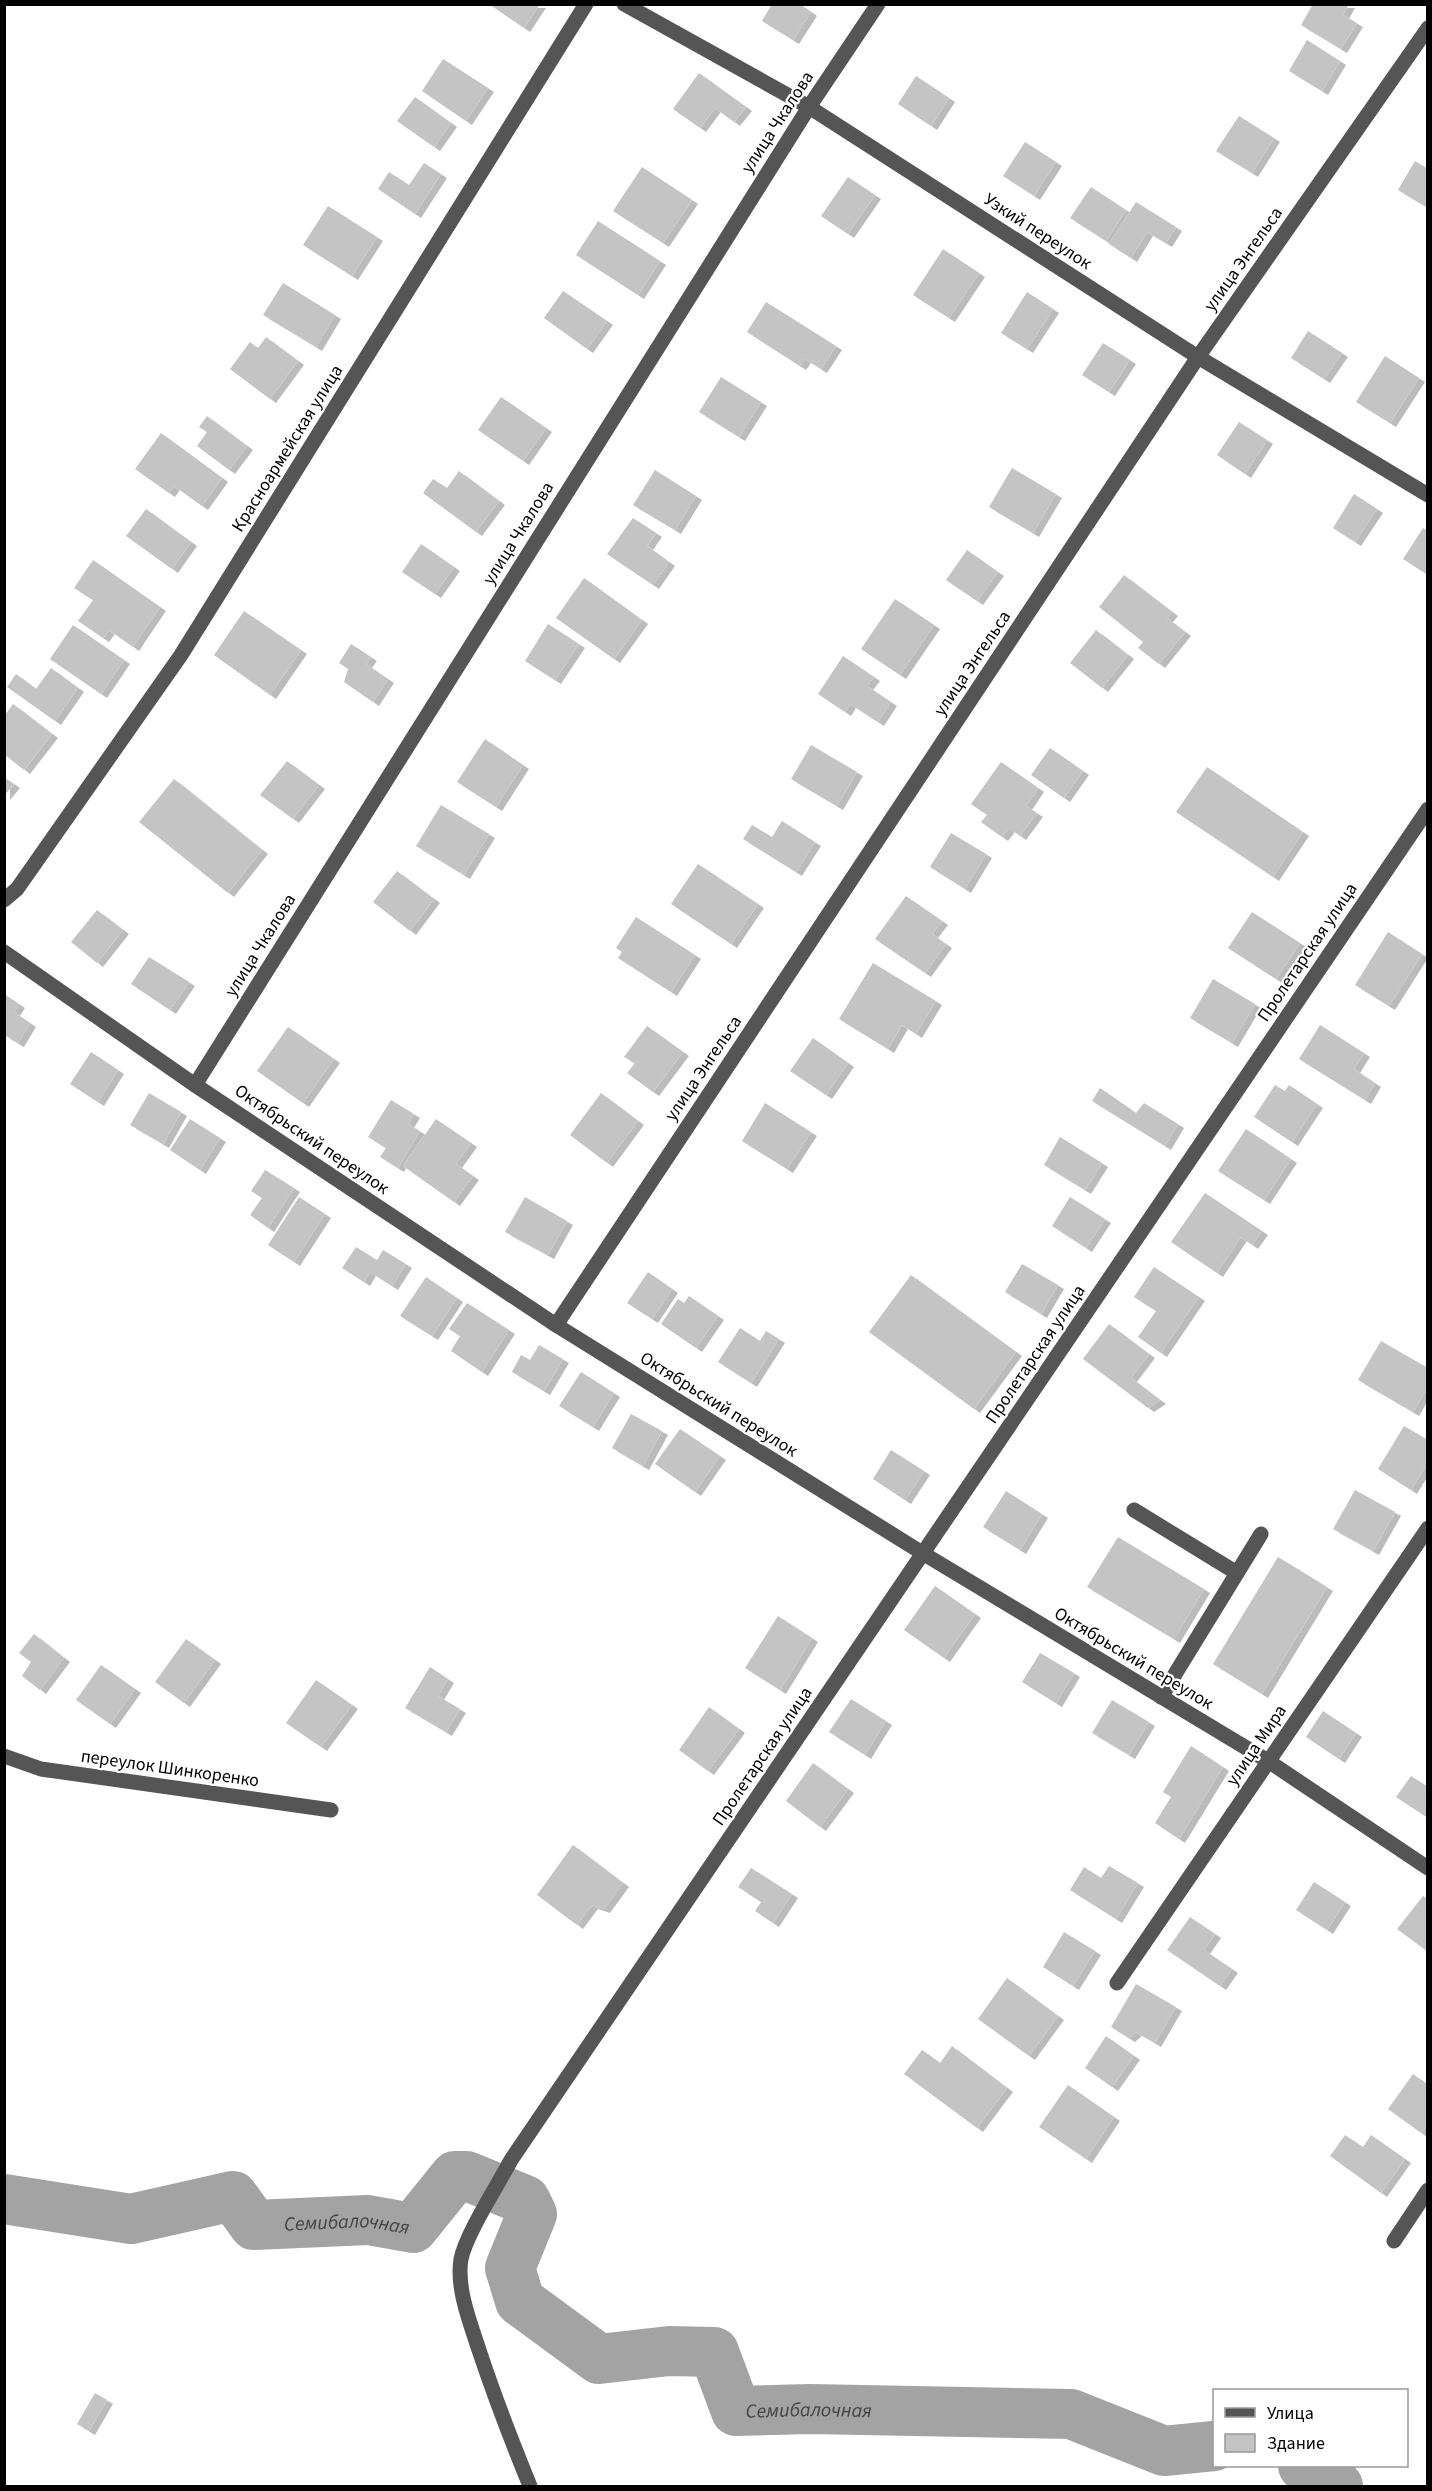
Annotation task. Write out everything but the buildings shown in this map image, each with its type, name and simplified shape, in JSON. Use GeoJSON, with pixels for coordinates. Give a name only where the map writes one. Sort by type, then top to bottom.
{"type":"FeatureCollection","features":[{"type":"Feature","properties":{"kind":"street","name":"Красноармейская улица"},"geometry":{"type":"LineString","coordinates":[[4,900],[17,889],[181,655],[586,4]]}},
{"type":"Feature","properties":{"kind":"street","name":"Узкий переулок"},"geometry":{"type":"LineString","coordinates":[[624,4],[809,106],[1198,357],[1428,495]]}},
{"type":"Feature","properties":{"kind":"street","name":"улица Чкалова"},"geometry":{"type":"LineString","coordinates":[[195,1085],[809,106],[878,4]]}},
{"type":"Feature","properties":{"kind":"street","name":"улица Энгельса"},"geometry":{"type":"LineString","coordinates":[[556,1325],[1198,357],[1428,28]]}},
{"type":"Feature","properties":{"kind":"street","name":"Пролетарская улица"},"geometry":{"type":"LineString","coordinates":[[530,2487],[500,2413],[470,2322],[461,2284],[461,2259],[489,2201],[511,2160],[1428,809]]}},
{"type":"Feature","properties":{"kind":"street","name":"Октябрьский переулок"},"geometry":{"type":"LineString","coordinates":[[4,952],[195,1085],[556,1325],[924,1554],[1268,1761],[1428,1868]]}},
{"type":"Feature","properties":{"kind":"street"},"geometry":{"type":"LineString","coordinates":[[1134,1510],[1237,1573]]}},
{"type":"Feature","properties":{"kind":"street","name":"улица Мира"},"geometry":{"type":"LineString","coordinates":[[1117,1983],[1428,1528]]}},
{"type":"Feature","properties":{"kind":"street"},"geometry":{"type":"LineString","coordinates":[[1161,1697],[1261,1534]]}},
{"type":"Feature","properties":{"kind":"street","name":"переулок Шинкоренко"},"geometry":{"type":"LineString","coordinates":[[4,1756],[41,1769],[331,1810]]}},
{"type":"Feature","properties":{"kind":"street"},"geometry":{"type":"LineString","coordinates":[[1394,2241],[1428,2190]]}},
{"type":"Feature","properties":{"kind":"waterway","name":"Семибалочная"},"geometry":{"type":"LineString","coordinates":[[4,2199],[131,2219],[233,2196],[254,2225],[368,2220],[413,2228],[455,2176],[467,2176],[525,2200],[532,2214],[510,2268],[520,2301],[599,2359],[669,2351],[714,2352],[736,2411],[810,2409],[1071,2414],[1164,2451],[1213,2446]]}},
{"type":"Feature","properties":{"kind":"waterway","name":"Семибалочная"},"geometry":{"type":"LineString","coordinates":[[1305,2467],[1338,2486]]}}]}
